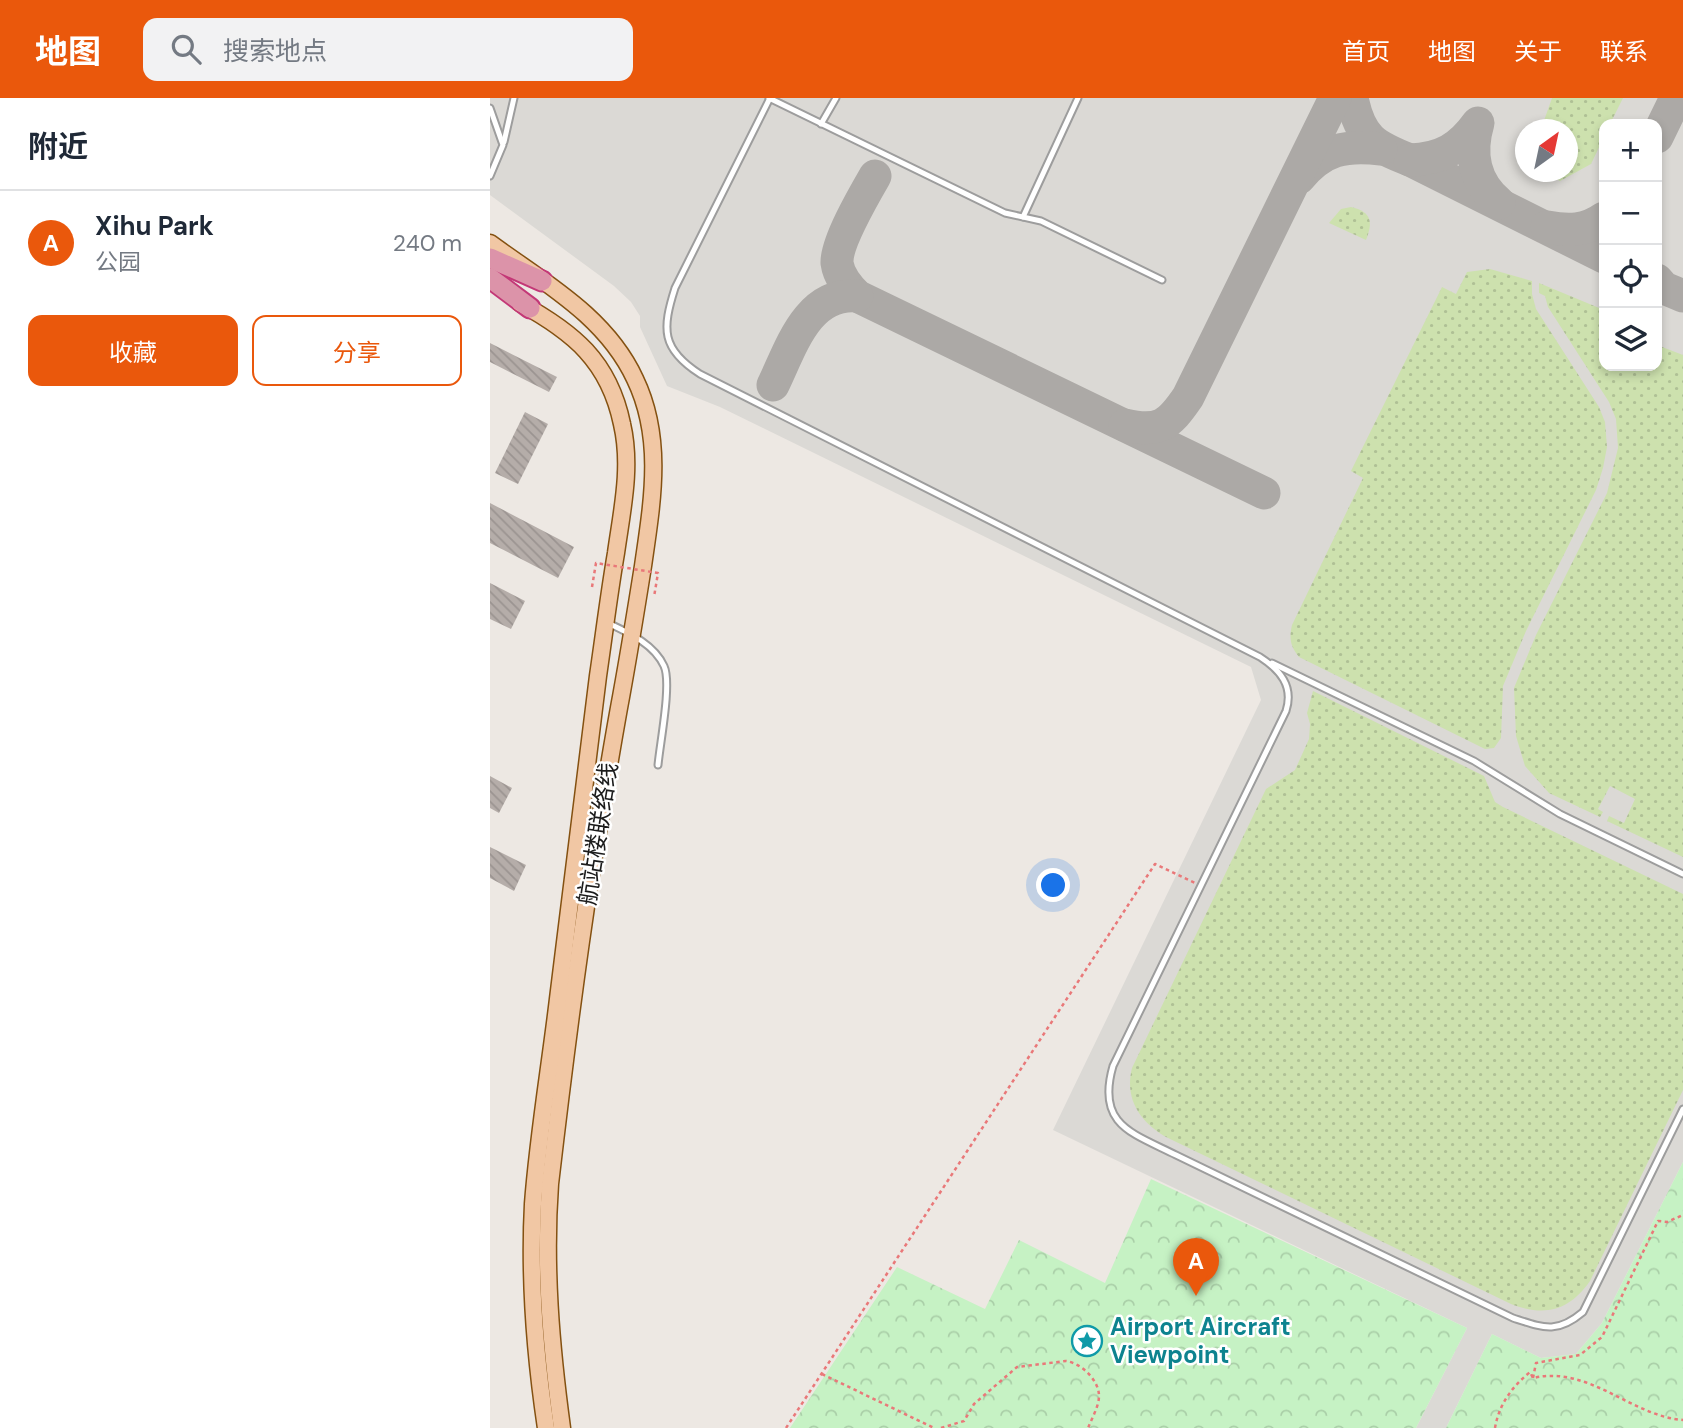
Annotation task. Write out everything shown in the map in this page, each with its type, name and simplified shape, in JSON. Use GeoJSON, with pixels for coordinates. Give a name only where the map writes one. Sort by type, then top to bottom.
{"type":"FeatureCollection","features":[{"type":"Feature","properties":{"kind":"highway"},"geometry":{"type":"LineString","coordinates":[[490,258],[542,281]]}},
{"type":"Feature","properties":{"kind":"highway"},"geometry":{"type":"LineString","coordinates":[[490,278],[530,308]]}},
{"type":"Feature","properties":{"kind":"main road","name":"航站楼联络线"},"geometry":{"type":"LineString","coordinates":[[490,243],[580,308],[611,340],[636,380],[648,415],[653,443],[653,492],[632,635],[590,879],[550,1184],[548,1289],[562,1428]]}},
{"type":"Feature","properties":{"kind":"main road","name":"航站楼联络线"},"geometry":{"type":"LineString","coordinates":[[490,286],[566,330],[594,358],[608,383],[622,421],[626,445],[626,490],[605,622],[534,1201],[533,1301],[546,1428]]}},
{"type":"Feature","properties":{"kind":"lane"},"geometry":{"type":"LineString","coordinates":[[490,176],[503,145],[514,98]]}},
{"type":"Feature","properties":{"kind":"lane"},"geometry":{"type":"LineString","coordinates":[[1162,280],[1041,221],[1005,213],[770,98],[675,288],[666,330],[671,349],[684,364],[700,374],[1260,657],[1474,761],[1560,814],[1683,874]]}},
{"type":"Feature","properties":{"kind":"lane"},"geometry":{"type":"LineString","coordinates":[[821,124],[835,98]]}},
{"type":"Feature","properties":{"kind":"lane"},"geometry":{"type":"LineString","coordinates":[[1023,217],[1078,98]]}},
{"type":"Feature","properties":{"kind":"lane"},"geometry":{"type":"LineString","coordinates":[[490,108],[503,145]]}},
{"type":"Feature","properties":{"kind":"lane"},"geometry":{"type":"LineString","coordinates":[[605,622],[632,635],[655,653],[664,665],[667,675],[658,765]]}},
{"type":"Feature","properties":{"kind":"lane"},"geometry":{"type":"LineString","coordinates":[[1260,657],[1284,678],[1288,691],[1288,706],[1113,1066],[1107,1094],[1113,1114],[1124,1127],[1139,1137],[1513,1318],[1540,1326],[1559,1327],[1567,1325],[1583,1312],[1683,1109]]}},
{"type":"Feature","properties":{"kind":"path"},"geometry":{"type":"LineString","coordinates":[[592,587],[596,563],[621,567],[658,573],[654,597]]}},
{"type":"Feature","properties":{"kind":"path"},"geometry":{"type":"LineString","coordinates":[[786,1428],[1154,864],[1201,886]]}},
{"type":"Feature","properties":{"kind":"path"},"geometry":{"type":"LineString","coordinates":[[1533,1378],[1536,1363],[1580,1355],[1602,1337],[1658,1221],[1667,1222],[1683,1215]]}},
{"type":"Feature","properties":{"kind":"path"},"geometry":{"type":"LineString","coordinates":[[941,1428],[964,1421],[974,1404],[1017,1367],[1066,1361],[1089,1374],[1099,1392],[1088,1428]]}},
{"type":"Feature","properties":{"kind":"path"},"geometry":{"type":"LineString","coordinates":[[1495,1428],[1506,1396],[1517,1382],[1530,1372],[1533,1378]]}},
{"type":"Feature","properties":{"kind":"path"},"geometry":{"type":"LineString","coordinates":[[822,1374],[934,1428]]}},
{"type":"Feature","properties":{"kind":"path"},"geometry":{"type":"LineString","coordinates":[[1533,1378],[1550,1376],[1592,1384],[1655,1415],[1683,1420]]}},
{"type":"Feature","properties":{"kind":"shaded area"},"geometry":{"type":"Polygon","coordinates":[[[490,98],[1683,98],[1683,1162],[1602,1323],[1576,1354],[1541,1358],[1492,1334],[1446,1428],[1416,1428],[1467,1328],[1053,1130],[1261,700],[1251,667],[720,407],[667,386],[640,327],[640,316],[631,302],[614,286],[490,195],[490,98]]]}},
{"type":"Feature","properties":{"kind":"green space"},"geometry":{"type":"Polygon","coordinates":[[[1552,98],[1623,98],[1612,119],[1599,119],[1599,147],[1591,164],[1578,171],[1578,119],[1545,119],[1552,98]]]}},
{"type":"Feature","properties":{"kind":"green space"},"geometry":{"type":"Polygon","coordinates":[[[1351,207],[1363,212],[1369,219],[1370,228],[1366,240],[1329,223],[1341,209],[1351,207]]]}},
{"type":"Feature","properties":{"kind":"green space"},"geometry":{"type":"Polygon","coordinates":[[[1490,269],[1532,281],[1536,309],[1599,407],[1605,422],[1607,447],[1596,490],[1526,631],[1503,686],[1501,738],[1494,748],[1485,749],[1299,657],[1292,645],[1291,634],[1292,625],[1363,478],[1351,471],[1442,287],[1456,294],[1467,272],[1490,269]]]}},
{"type":"Feature","properties":{"kind":"green space"},"geometry":{"type":"Polygon","coordinates":[[[1539,283],[1599,308],[1599,371],[1662,371],[1662,347],[1683,355],[1683,857],[1607,821],[1609,816],[1624,823],[1635,799],[1610,786],[1598,809],[1603,812],[1600,817],[1549,793],[1525,766],[1516,736],[1514,688],[1536,635],[1607,493],[1618,448],[1616,419],[1609,402],[1548,307],[1545,296],[1539,293],[1539,283]]]}},
{"type":"Feature","properties":{"kind":"green space"},"geometry":{"type":"Polygon","coordinates":[[[1313,691],[1484,776],[1495,802],[1503,807],[1683,894],[1683,1090],[1590,1281],[1565,1305],[1555,1309],[1535,1310],[1511,1304],[1168,1138],[1143,1118],[1133,1100],[1130,1090],[1132,1068],[1266,789],[1295,770],[1309,739],[1310,724],[1307,713],[1313,691]]]}},
{"type":"Feature","properties":{"kind":"green space"},"geometry":{"type":"Polygon","coordinates":[[[1683,1162],[1683,1428],[1446,1428],[1492,1334],[1541,1358],[1576,1354],[1602,1323],[1683,1162]]]}},
{"type":"Feature","properties":{"kind":"green space"},"geometry":{"type":"Polygon","coordinates":[[[1151,1179],[1467,1328],[1416,1428],[790,1428],[897,1267],[985,1309],[1019,1240],[1105,1283],[1151,1179]]]}},
{"type":"Feature","properties":{"kind":"building"},"geometry":{"type":"Polygon","coordinates":[[[490,343],[557,377],[549,392],[490,362],[490,343]]]}},
{"type":"Feature","properties":{"kind":"building"},"geometry":{"type":"Polygon","coordinates":[[[525,412],[548,424],[518,484],[495,473],[525,412]]]}},
{"type":"Feature","properties":{"kind":"building"},"geometry":{"type":"Polygon","coordinates":[[[490,503],[574,547],[558,578],[490,543],[490,503]]]}},
{"type":"Feature","properties":{"kind":"building"},"geometry":{"type":"Polygon","coordinates":[[[490,583],[525,601],[511,629],[490,619],[490,583]]]}},
{"type":"Feature","properties":{"kind":"building"},"geometry":{"type":"Polygon","coordinates":[[[490,776],[512,788],[499,813],[490,808],[490,776]]]}},
{"type":"Feature","properties":{"kind":"building"},"geometry":{"type":"Polygon","coordinates":[[[490,847],[526,865],[514,891],[490,878],[490,847]]]}},
{"type":"Feature","properties":{"kind":"taxiway"},"geometry":{"type":"LineString","coordinates":[[1125,425],[1147,428],[1162,424],[1175,414],[1188,397],[1335,98]]}},
{"type":"Feature","properties":{"kind":"taxiway"},"geometry":{"type":"LineString","coordinates":[[1352,98],[1359,123],[1370,139],[1378,145],[1599,254]]}},
{"type":"Feature","properties":{"kind":"taxiway"},"geometry":{"type":"LineString","coordinates":[[1662,127],[1676,98]]}},
{"type":"Feature","properties":{"kind":"taxiway"},"geometry":{"type":"LineString","coordinates":[[1410,160],[1432,157],[1449,150],[1464,139],[1478,123],[1474,145],[1476,166],[1484,186],[1499,203]]}},
{"type":"Feature","properties":{"kind":"taxiway"},"geometry":{"type":"LineString","coordinates":[[1299,178],[1317,161],[1336,151],[1356,148],[1381,149]]}},
{"type":"Feature","properties":{"kind":"taxiway"},"geometry":{"type":"LineString","coordinates":[[875,176],[852,219],[838,254],[840,273],[857,296],[1264,493]]}},
{"type":"Feature","properties":{"kind":"taxiway"},"geometry":{"type":"LineString","coordinates":[[1547,227],[1577,229],[1599,220]]}},
{"type":"Feature","properties":{"kind":"taxiway"},"geometry":{"type":"LineString","coordinates":[[1662,286],[1683,296]]}},
{"type":"Feature","properties":{"kind":"taxiway"},"geometry":{"type":"LineString","coordinates":[[773,385],[794,340],[813,313],[825,303],[840,297],[857,296]]}},
{"type":"Feature","properties":{"kind":"place","name":"Xihu Park"},"geometry":{"type":"Point","coordinates":[1196,1296]}},
{"type":"Feature","properties":{"kind":"place","name":"Airport Aircraft Viewpoint"},"geometry":{"type":"Point","coordinates":[1087,1341]}}]}
